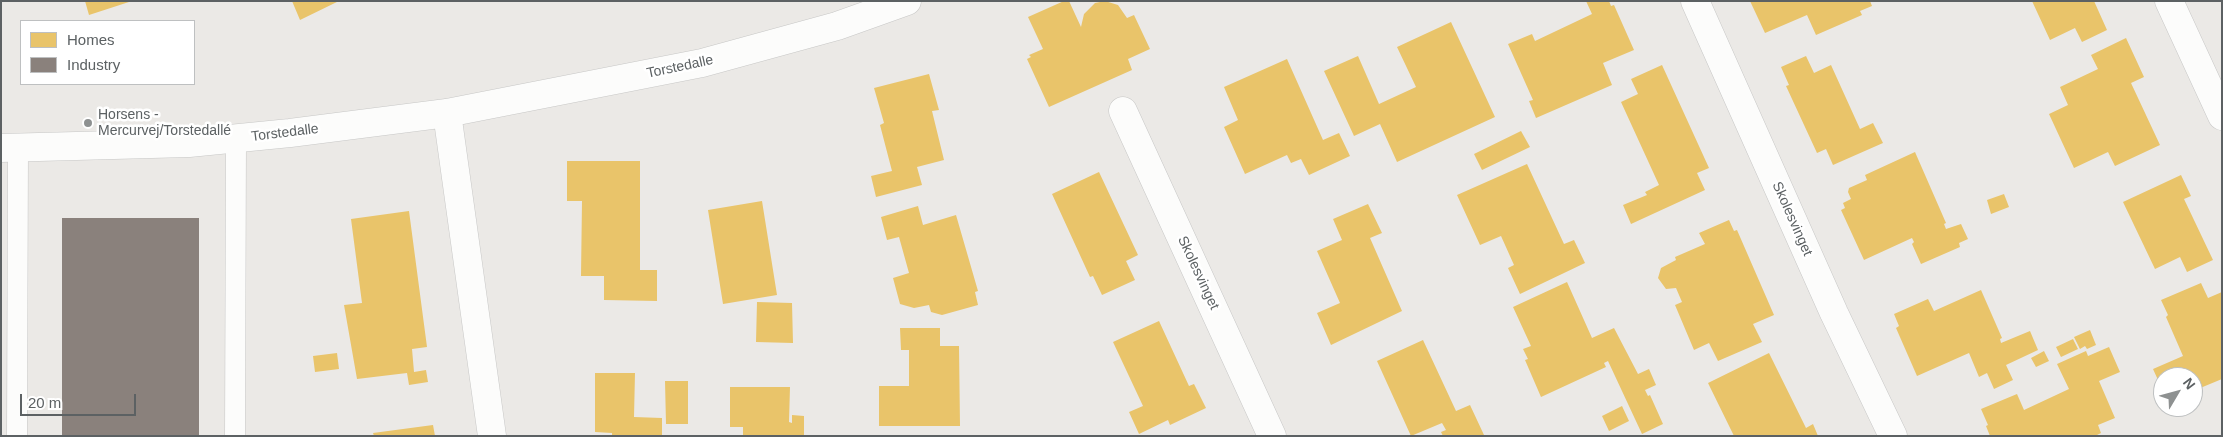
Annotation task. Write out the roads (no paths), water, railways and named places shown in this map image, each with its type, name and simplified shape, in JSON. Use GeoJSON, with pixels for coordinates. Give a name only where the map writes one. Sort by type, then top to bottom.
{"type":"FeatureCollection","features":[{"type":"Feature","properties":{"kind":"street","name":"Torstedalle"},"geometry":{"type":"LineString","coordinates":[[10,148],[189,143],[447,113],[702,63],[836,26],[907,1]]}},
{"type":"Feature","properties":{"kind":"street","name":"Skolesvinget"},"geometry":{"type":"LineString","coordinates":[[1695,1],[1834,313],[1892,436]]}},
{"type":"Feature","properties":{"kind":"street"},"geometry":{"type":"LineString","coordinates":[[2169,1],[2222,116]]}},
{"type":"Feature","properties":{"kind":"street","name":"Skolesvinget"},"geometry":{"type":"LineString","coordinates":[[1124,111],[1272,436]]}},
{"type":"Feature","properties":{"kind":"street"},"geometry":{"type":"LineString","coordinates":[[447,113],[492,436]]}},
{"type":"Feature","properties":{"kind":"lane"},"geometry":{"type":"LineString","coordinates":[[235,436],[236,139]]}},
{"type":"Feature","properties":{"kind":"lane"},"geometry":{"type":"LineString","coordinates":[[10,148],[16,436]]}},
{"type":"Feature","properties":{"kind":"place","name":"Horsens - Mercurvej/Torstedallé"},"geometry":{"type":"Point","coordinates":[88,123]}}]}
